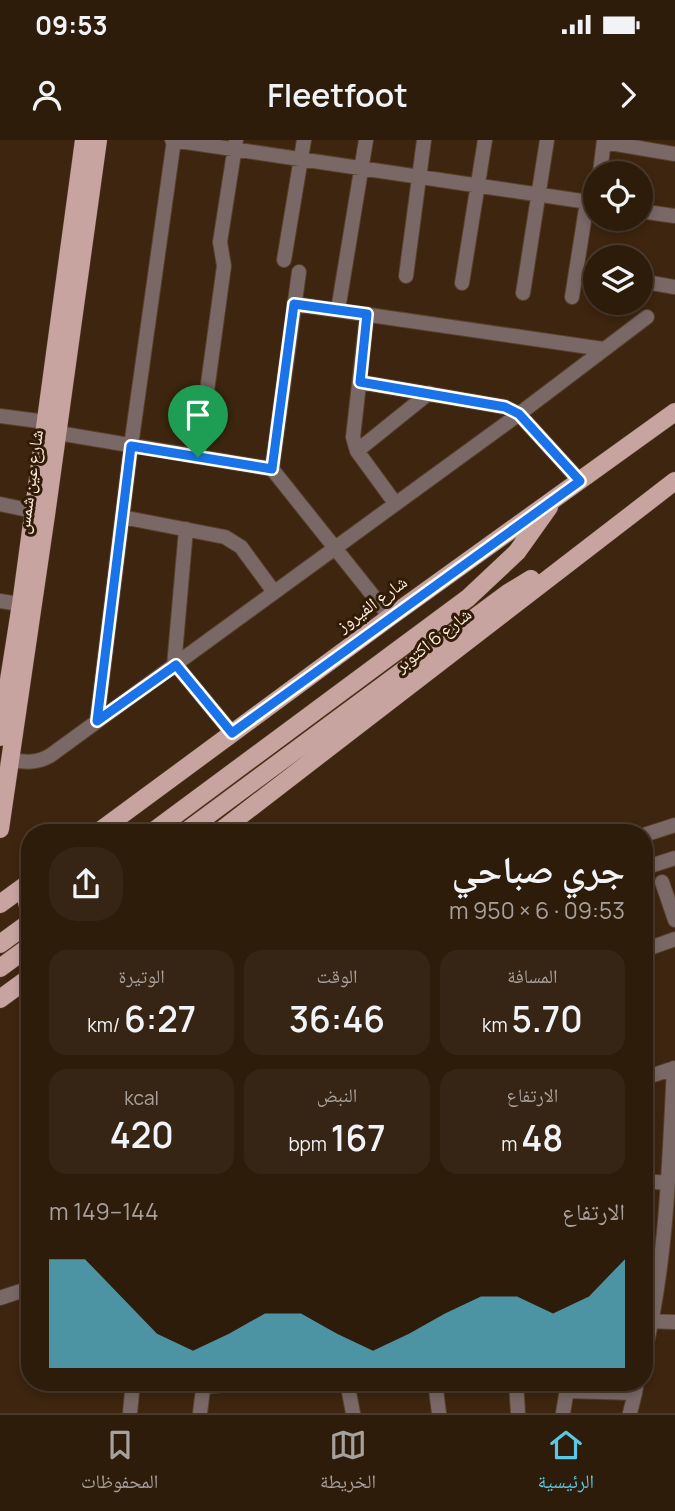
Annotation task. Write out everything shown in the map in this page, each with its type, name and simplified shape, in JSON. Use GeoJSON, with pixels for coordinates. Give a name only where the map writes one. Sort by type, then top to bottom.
{"type":"FeatureCollection","features":[{"type":"Feature","properties":{"kind":"main road","name":"شارع عين شمس"},"geometry":{"type":"LineString","coordinates":[[0,737],[27,605],[33,510],[54,426],[84,140]]}},
{"type":"Feature","properties":{"kind":"main road","name":"شارع عين شمس"},"geometry":{"type":"LineString","coordinates":[[0,829],[27,605],[98,140]]}},
{"type":"Feature","properties":{"kind":"main road","name":"شارع الفيروز"},"geometry":{"type":"LineString","coordinates":[[109,824],[675,412]]}},
{"type":"Feature","properties":{"kind":"main road","name":"شارع 6 اكتوبر"},"geometry":{"type":"LineString","coordinates":[[230,824],[675,481]]}},
{"type":"Feature","properties":{"kind":"main road"},"geometry":{"type":"LineString","coordinates":[[163,824],[468,598],[517,552],[537,527],[553,500]]}},
{"type":"Feature","properties":{"kind":"main road"},"geometry":{"type":"LineString","coordinates":[[196,824],[517,588],[587,548]]}},
{"type":"Feature","properties":{"kind":"main road"},"geometry":{"type":"LineString","coordinates":[[0,904],[21,889]]}},
{"type":"Feature","properties":{"kind":"main road"},"geometry":{"type":"LineString","coordinates":[[0,944],[21,927]]}},
{"type":"Feature","properties":{"kind":"main road"},"geometry":{"type":"LineString","coordinates":[[0,968],[21,953]]}},
{"type":"Feature","properties":{"kind":"main road"},"geometry":{"type":"LineString","coordinates":[[0,999],[21,984]]}},
{"type":"Feature","properties":{"kind":"street"},"geometry":{"type":"LineString","coordinates":[[97,721],[173,140],[236,145],[300,160],[583,202]]}},
{"type":"Feature","properties":{"kind":"street"},"geometry":{"type":"LineString","coordinates":[[284,260],[304,140]]}},
{"type":"Feature","properties":{"kind":"street"},"geometry":{"type":"LineString","coordinates":[[338,310],[366,140]]}},
{"type":"Feature","properties":{"kind":"street"},"geometry":{"type":"LineString","coordinates":[[406,276],[424,140]]}},
{"type":"Feature","properties":{"kind":"street"},"geometry":{"type":"LineString","coordinates":[[462,283],[485,140]]}},
{"type":"Feature","properties":{"kind":"street"},"geometry":{"type":"LineString","coordinates":[[523,293],[547,140]]}},
{"type":"Feature","properties":{"kind":"street"},"geometry":{"type":"LineString","coordinates":[[602,161],[604,141],[675,154]]}},
{"type":"Feature","properties":{"kind":"street"},"geometry":{"type":"LineString","coordinates":[[198,457],[223,259],[220,242],[236,145]]}},
{"type":"Feature","properties":{"kind":"street"},"geometry":{"type":"LineString","coordinates":[[653,213],[675,216]]}},
{"type":"Feature","properties":{"kind":"street"},"geometry":{"type":"LineString","coordinates":[[572,297],[585,231]]}},
{"type":"Feature","properties":{"kind":"street"},"geometry":{"type":"LineString","coordinates":[[576,271],[583,272]]}},
{"type":"Feature","properties":{"kind":"street"},"geometry":{"type":"LineString","coordinates":[[272,469],[299,272]]}},
{"type":"Feature","properties":{"kind":"street"},"geometry":{"type":"LineString","coordinates":[[653,283],[675,287]]}},
{"type":"Feature","properties":{"kind":"street"},"geometry":{"type":"LineString","coordinates":[[294,304],[603,349]]}},
{"type":"Feature","properties":{"kind":"street"},"geometry":{"type":"LineString","coordinates":[[367,314],[353,437],[357,450],[395,503]]}},
{"type":"Feature","properties":{"kind":"street"},"geometry":{"type":"LineString","coordinates":[[9,760],[43,760],[519,414],[647,317]]}},
{"type":"Feature","properties":{"kind":"street"},"geometry":{"type":"LineString","coordinates":[[360,382],[493,404],[519,414],[580,481]]}},
{"type":"Feature","properties":{"kind":"street"},"geometry":{"type":"LineString","coordinates":[[357,450],[429,393]]}},
{"type":"Feature","properties":{"kind":"street"},"geometry":{"type":"LineString","coordinates":[[0,416],[54,426],[131,446],[272,469],[390,617]]}},
{"type":"Feature","properties":{"kind":"street"},"geometry":{"type":"LineString","coordinates":[[0,504],[33,510]]}},
{"type":"Feature","properties":{"kind":"street"},"geometry":{"type":"LineString","coordinates":[[122,517],[225,537],[241,547],[274,592]]}},
{"type":"Feature","properties":{"kind":"street"},"geometry":{"type":"LineString","coordinates":[[186,529],[175,665],[232,733]]}},
{"type":"Feature","properties":{"kind":"street"},"geometry":{"type":"LineString","coordinates":[[0,601],[27,605]]}},
{"type":"Feature","properties":{"kind":"street"},"geometry":{"type":"LineString","coordinates":[[653,832],[675,825]]}},
{"type":"Feature","properties":{"kind":"street"},"geometry":{"type":"LineString","coordinates":[[653,865],[675,858]]}},
{"type":"Feature","properties":{"kind":"street"},"geometry":{"type":"LineString","coordinates":[[662,882],[675,920]]}},
{"type":"Feature","properties":{"kind":"street"},"geometry":{"type":"LineString","coordinates":[[653,947],[675,939]]}},
{"type":"Feature","properties":{"kind":"street"},"geometry":{"type":"LineString","coordinates":[[653,1075],[675,1068],[668,1183],[670,1226],[653,1299]]}},
{"type":"Feature","properties":{"kind":"street"},"geometry":{"type":"LineString","coordinates":[[653,1182],[668,1183]]}},
{"type":"Feature","properties":{"kind":"street"},"geometry":{"type":"LineString","coordinates":[[0,1298],[21,1291]]}},
{"type":"Feature","properties":{"kind":"street"},"geometry":{"type":"LineString","coordinates":[[653,1321],[675,1322]]}},
{"type":"Feature","properties":{"kind":"street"},"geometry":{"type":"LineString","coordinates":[[130,1413],[132,1391]]}},
{"type":"Feature","properties":{"kind":"street"},"geometry":{"type":"LineString","coordinates":[[200,1413],[202,1391]]}},
{"type":"Feature","properties":{"kind":"street"},"geometry":{"type":"LineString","coordinates":[[349,1391],[353,1413]]}},
{"type":"Feature","properties":{"kind":"street"},"geometry":{"type":"LineString","coordinates":[[436,1391],[439,1413]]}},
{"type":"Feature","properties":{"kind":"street"},"geometry":{"type":"LineString","coordinates":[[517,1391],[518,1413]]}},
{"type":"Feature","properties":{"kind":"street"},"geometry":{"type":"LineString","coordinates":[[563,1413],[566,1391]]}},
{"type":"Feature","properties":{"kind":"street"},"geometry":{"type":"LineString","coordinates":[[630,1413],[635,1391]]}},
{"type":"Feature","properties":{"kind":"route"},"geometry":{"type":"LineString","coordinates":[[294,304],[367,314],[360,382],[505,407],[519,414],[580,481],[232,733],[176,665],[97,721],[131,446],[198,457],[272,469],[294,304]]}}]}
